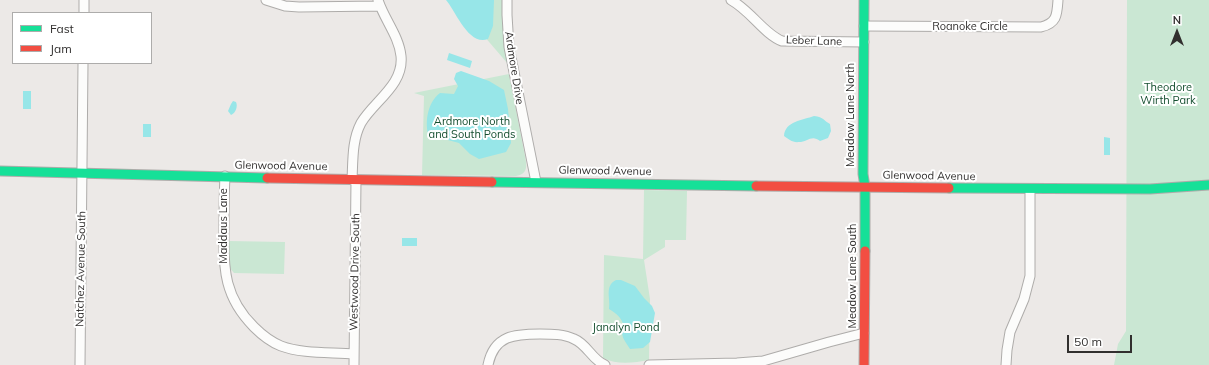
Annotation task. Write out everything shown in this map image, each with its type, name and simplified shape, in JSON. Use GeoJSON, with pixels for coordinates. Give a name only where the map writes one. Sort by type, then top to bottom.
{"type":"FeatureCollection","features":[{"type":"Feature","properties":{"kind":"street"},"geometry":{"type":"LineString","coordinates":[[84,0],[84,12]]}},
{"type":"Feature","properties":{"kind":"street"},"geometry":{"type":"LineString","coordinates":[[266,0],[285,6],[299,7],[379,3]]}},
{"type":"Feature","properties":{"kind":"street","name":"Ardmore Drive"},"geometry":{"type":"LineString","coordinates":[[507,0],[509,47],[536,182]]}},
{"type":"Feature","properties":{"kind":"street","name":"Leber Lane"},"geometry":{"type":"LineString","coordinates":[[731,0],[749,13],[775,38],[782,41],[864,42]]}},
{"type":"Feature","properties":{"kind":"street"},"geometry":{"type":"LineString","coordinates":[[864,0],[864,26]]}},
{"type":"Feature","properties":{"kind":"street","name":"Roanoke Circle"},"geometry":{"type":"LineString","coordinates":[[864,26],[1041,27],[1052,23],[1055,18],[1058,0]]}},
{"type":"Feature","properties":{"kind":"street","name":"Westwood Drive South"},"geometry":{"type":"LineString","coordinates":[[354,365],[354,144],[361,123],[393,84],[402,65],[398,44],[379,3]]}},
{"type":"Feature","properties":{"kind":"street","name":"Meadow Lane North"},"geometry":{"type":"LineString","coordinates":[[864,26],[863,174],[865,187]]}},
{"type":"Feature","properties":{"kind":"street","name":"Natchez Avenue South"},"geometry":{"type":"LineString","coordinates":[[80,365],[83,64]]}},
{"type":"Feature","properties":{"kind":"street","name":"Glenwood Avenue"},"geometry":{"type":"LineString","coordinates":[[0,171],[354,180],[1030,189],[1169,189],[1209,185]]}},
{"type":"Feature","properties":{"kind":"street","name":"Maddaus Lane"},"geometry":{"type":"LineString","coordinates":[[224,176],[224,269],[230,292],[240,311],[264,336],[282,346],[306,351],[354,354]]}},
{"type":"Feature","properties":{"kind":"street","name":"Meadow Lane South"},"geometry":{"type":"LineString","coordinates":[[864,365],[865,187]]}},
{"type":"Feature","properties":{"kind":"street"},"geometry":{"type":"LineString","coordinates":[[1006,365],[1010,332],[1024,299],[1030,276],[1030,189]]}},
{"type":"Feature","properties":{"kind":"street"},"geometry":{"type":"LineString","coordinates":[[649,365],[763,361],[864,333]]}},
{"type":"Feature","properties":{"kind":"street"},"geometry":{"type":"LineString","coordinates":[[488,365],[492,352],[502,340],[510,336],[554,334],[576,339],[595,358],[605,365]]}},
{"type":"Feature","properties":{"kind":"green space"},"geometry":{"type":"Polygon","coordinates":[[[453,0],[503,0],[503,34],[508,64],[453,0]]]}},
{"type":"Feature","properties":{"kind":"green space","name":"Theodore Wirth Park"},"geometry":{"type":"Polygon","coordinates":[[[1127,0],[1209,0],[1209,365],[1114,365],[1118,344],[1126,331],[1127,0]]]}},
{"type":"Feature","properties":{"kind":"green space","name":"Ardmore North and South Ponds"},"geometry":{"type":"Polygon","coordinates":[[[509,74],[526,160],[525,171],[516,176],[422,175],[424,96],[414,93],[509,74]]]}},
{"type":"Feature","properties":{"kind":"green space","name":"Janalyn Pond"},"geometry":{"type":"Polygon","coordinates":[[[644,190],[687,191],[686,240],[665,240],[665,247],[644,260],[650,299],[649,360],[631,363],[614,362],[603,358],[604,255],[643,259],[644,190]]]}},
{"type":"Feature","properties":{"kind":"green space"},"geometry":{"type":"Polygon","coordinates":[[[228,241],[285,242],[284,274],[234,273],[228,266],[228,241]]]}},
{"type":"Feature","properties":{"kind":"water"},"geometry":{"type":"Polygon","coordinates":[[[446,0],[494,0],[493,26],[488,39],[481,40],[475,38],[469,33],[446,0]]]}},
{"type":"Feature","properties":{"kind":"water"},"geometry":{"type":"Polygon","coordinates":[[[449,53],[472,61],[470,68],[447,60],[449,53]]]}},
{"type":"Feature","properties":{"kind":"water"},"geometry":{"type":"Polygon","coordinates":[[[461,71],[489,81],[504,90],[508,109],[511,143],[506,152],[479,159],[470,154],[459,143],[428,134],[427,117],[430,106],[440,93],[454,94],[458,86],[454,79],[456,73],[461,71]]]}},
{"type":"Feature","properties":{"kind":"water"},"geometry":{"type":"Polygon","coordinates":[[[23,91],[31,91],[31,109],[23,109],[23,91]]]}},
{"type":"Feature","properties":{"kind":"water"},"geometry":{"type":"Polygon","coordinates":[[[233,101],[236,102],[237,107],[231,115],[228,111],[233,101]]]}},
{"type":"Feature","properties":{"kind":"water"},"geometry":{"type":"Polygon","coordinates":[[[814,116],[822,118],[830,124],[831,131],[828,138],[820,141],[812,138],[802,142],[795,142],[784,136],[785,131],[791,124],[814,116]]]}},
{"type":"Feature","properties":{"kind":"water"},"geometry":{"type":"Polygon","coordinates":[[[143,124],[151,124],[151,137],[143,137],[143,124]]]}},
{"type":"Feature","properties":{"kind":"water"},"geometry":{"type":"Polygon","coordinates":[[[1104,137],[1110,138],[1110,155],[1104,155],[1104,137]]]}},
{"type":"Feature","properties":{"kind":"water"},"geometry":{"type":"Polygon","coordinates":[[[402,238],[417,238],[417,246],[402,246],[402,238]]]}},
{"type":"Feature","properties":{"kind":"water","name":"Janalyn Pond"},"geometry":{"type":"Polygon","coordinates":[[[616,280],[621,280],[635,286],[652,306],[655,313],[650,342],[643,348],[630,349],[622,335],[624,326],[622,320],[609,309],[609,289],[612,283],[616,280]]]}},
{"type":"Feature","properties":{"kind":"traffic: fast"},"geometry":{"type":"LineString","coordinates":[[864,0],[863,174],[865,187],[865,251]]}},
{"type":"Feature","properties":{"kind":"traffic: fast"},"geometry":{"type":"LineString","coordinates":[[0,171],[267,178]]}},
{"type":"Feature","properties":{"kind":"traffic: fast"},"geometry":{"type":"LineString","coordinates":[[492,182],[756,186]]}},
{"type":"Feature","properties":{"kind":"traffic: fast"},"geometry":{"type":"LineString","coordinates":[[949,188],[1150,189],[1209,185]]}},
{"type":"Feature","properties":{"kind":"traffic: jam"},"geometry":{"type":"LineString","coordinates":[[267,178],[492,182]]}},
{"type":"Feature","properties":{"kind":"traffic: jam"},"geometry":{"type":"LineString","coordinates":[[756,186],[949,188]]}},
{"type":"Feature","properties":{"kind":"traffic: jam"},"geometry":{"type":"LineString","coordinates":[[864,365],[865,251]]}}]}
